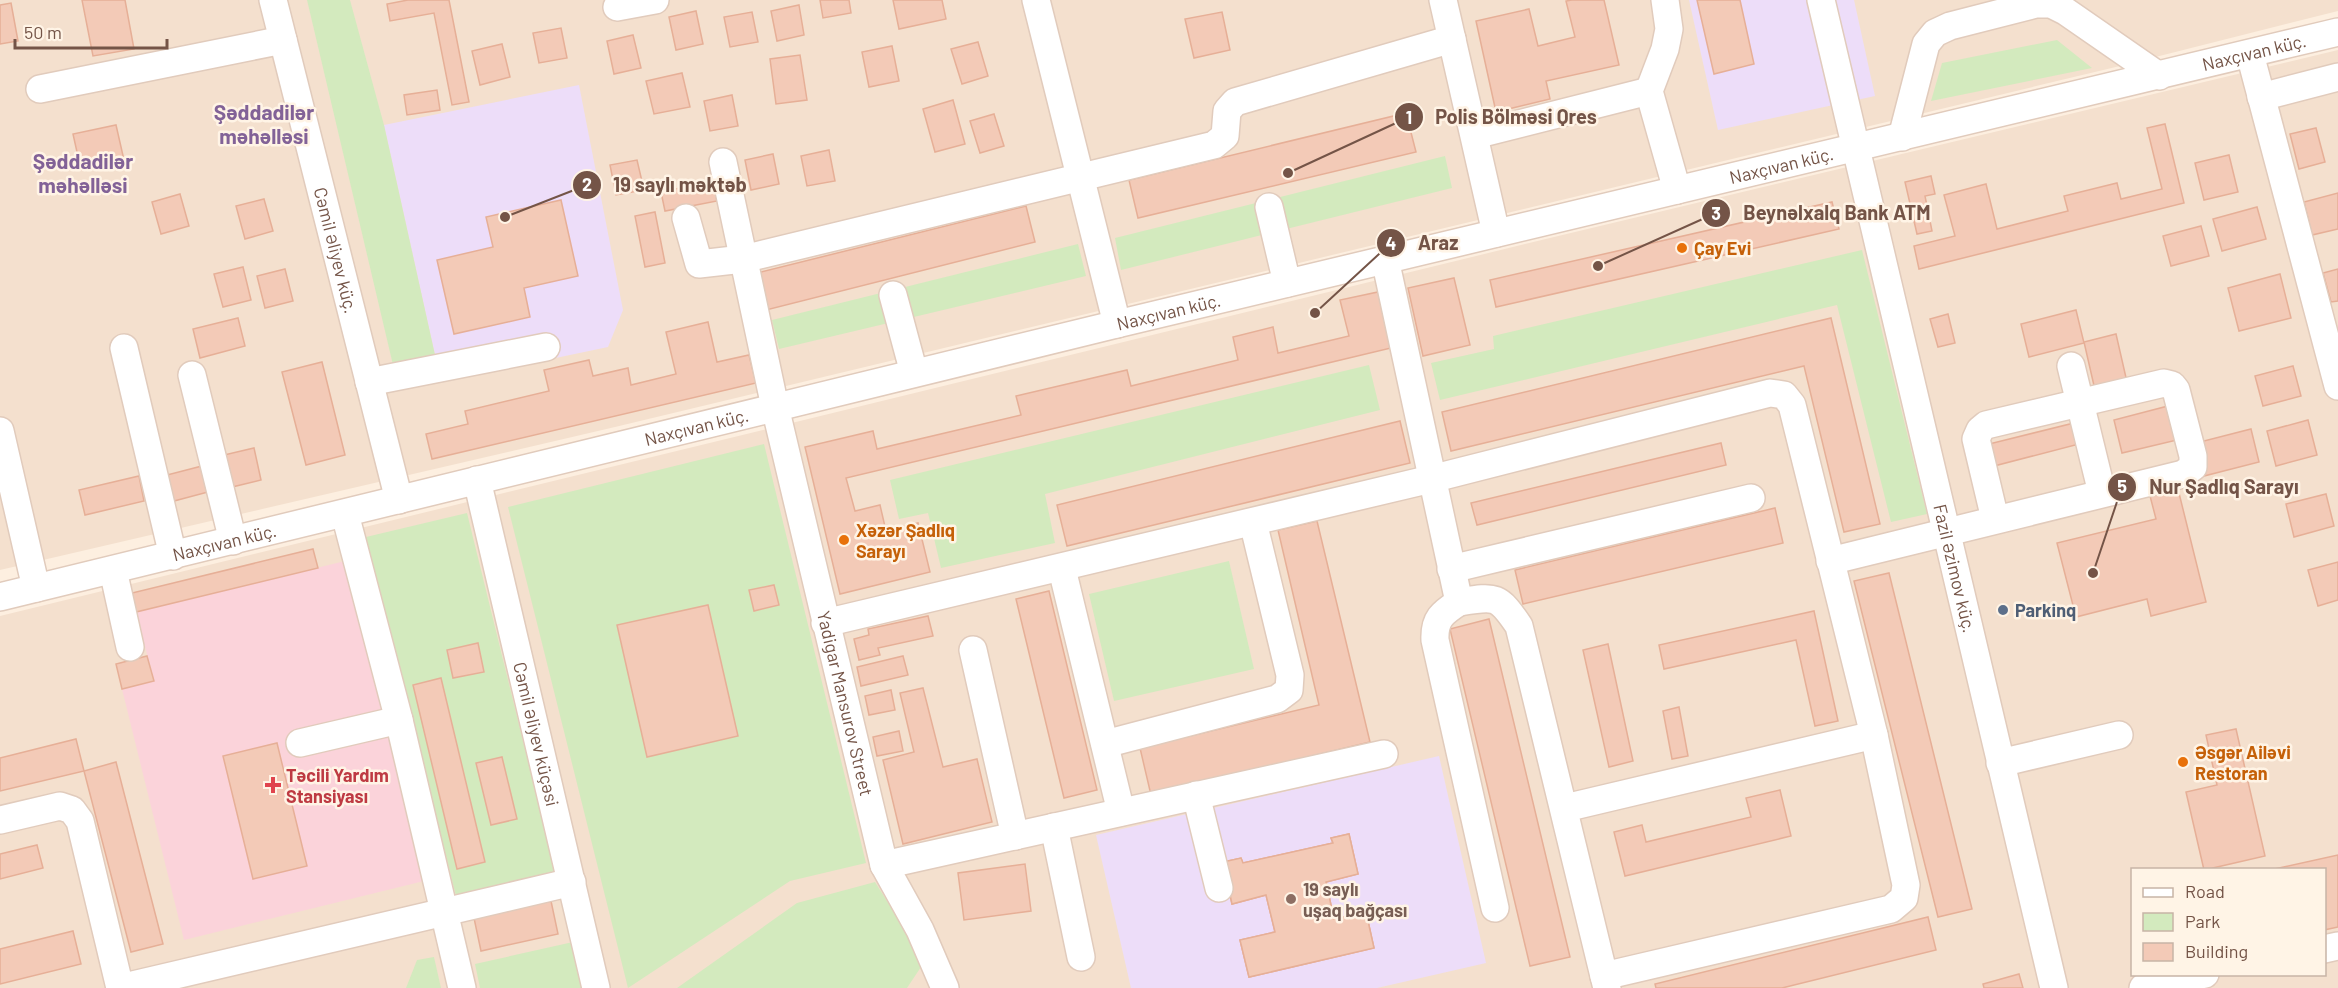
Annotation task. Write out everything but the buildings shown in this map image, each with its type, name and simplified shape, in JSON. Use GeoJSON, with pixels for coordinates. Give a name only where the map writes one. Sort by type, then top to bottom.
{"type":"FeatureCollection","features":[{"type":"Feature","properties":{"kind":"street","name":"Cəmil Əliyev küç."},"geometry":{"type":"LineString","coordinates":[[273,0],[399,500]]}},
{"type":"Feature","properties":{"kind":"street"},"geometry":{"type":"LineString","coordinates":[[617,7],[655,0]]}},
{"type":"Feature","properties":{"kind":"street"},"geometry":{"type":"LineString","coordinates":[[1036,0],[1117,324]]}},
{"type":"Feature","properties":{"kind":"street"},"geometry":{"type":"LineString","coordinates":[[1443,0],[1496,233]]}},
{"type":"Feature","properties":{"kind":"street"},"geometry":{"type":"LineString","coordinates":[[1665,0],[1669,29],[1665,49],[1649,91],[1677,190]]}},
{"type":"Feature","properties":{"kind":"street","name":"Fazil Əzimov küç."},"geometry":{"type":"LineString","coordinates":[[1821,0],[2054,988]]}},
{"type":"Feature","properties":{"kind":"street"},"geometry":{"type":"LineString","coordinates":[[1902,137],[1926,44],[1935,33],[1950,26],[2036,4],[2051,4],[2065,11],[2159,76]]}},
{"type":"Feature","properties":{"kind":"street","name":"Naxçıvan küç."},"geometry":{"type":"LineString","coordinates":[[0,597],[1385,259],[1856,149],[2338,32]]}},
{"type":"Feature","properties":{"kind":"street"},"geometry":{"type":"LineString","coordinates":[[686,218],[699,264],[744,259],[1214,145],[1225,136],[1227,111],[1235,102],[1452,39]]}},
{"type":"Feature","properties":{"kind":"street"},"geometry":{"type":"LineString","coordinates":[[40,89],[283,40]]}},
{"type":"Feature","properties":{"kind":"street"},"geometry":{"type":"LineString","coordinates":[[2250,54],[2338,386]]}},
{"type":"Feature","properties":{"kind":"street"},"geometry":{"type":"LineString","coordinates":[[2261,97],[2338,77]]}},
{"type":"Feature","properties":{"kind":"street"},"geometry":{"type":"LineString","coordinates":[[1475,135],[1649,91]]}},
{"type":"Feature","properties":{"kind":"street","name":"Yadigar Mansurov Street"},"geometry":{"type":"LineString","coordinates":[[723,162],[775,407],[884,865],[921,930],[945,988]]}},
{"type":"Feature","properties":{"kind":"street"},"geometry":{"type":"LineString","coordinates":[[1269,207],[1287,283]]}},
{"type":"Feature","properties":{"kind":"street"},"geometry":{"type":"LineString","coordinates":[[1385,259],[1459,602]]}},
{"type":"Feature","properties":{"kind":"street"},"geometry":{"type":"LineString","coordinates":[[893,295],[914,373]]}},
{"type":"Feature","properties":{"kind":"street"},"geometry":{"type":"LineString","coordinates":[[369,382],[546,347]]}},
{"type":"Feature","properties":{"kind":"street"},"geometry":{"type":"LineString","coordinates":[[124,348],[173,556]]}},
{"type":"Feature","properties":{"kind":"street"},"geometry":{"type":"LineString","coordinates":[[2071,366],[2102,493]]}},
{"type":"Feature","properties":{"kind":"street"},"geometry":{"type":"LineString","coordinates":[[192,375],[233,541]]}},
{"type":"Feature","properties":{"kind":"street"},"geometry":{"type":"LineString","coordinates":[[1830,561],[2183,474],[2193,467],[2193,456],[2176,390],[2172,385],[2164,383],[1986,425],[1980,430],[1976,439],[1995,519]]}},
{"type":"Feature","properties":{"kind":"street"},"geometry":{"type":"LineString","coordinates":[[825,623],[1431,479],[1770,393],[1784,395],[1792,405],[1874,735],[1906,885],[1904,898],[1891,909],[1606,982],[1519,626],[1504,605],[1488,597],[1459,602],[1441,614],[1434,626],[1435,640],[1495,908]]}},
{"type":"Feature","properties":{"kind":"street"},"geometry":{"type":"LineString","coordinates":[[0,430],[36,588]]}},
{"type":"Feature","properties":{"kind":"street","name":"Cəmil Əliyev küçəsi"},"geometry":{"type":"LineString","coordinates":[[477,480],[596,988]]}},
{"type":"Feature","properties":{"kind":"street"},"geometry":{"type":"LineString","coordinates":[[1451,569],[1750,498]]}},
{"type":"Feature","properties":{"kind":"street"},"geometry":{"type":"LineString","coordinates":[[345,514],[399,720],[462,988]]}},
{"type":"Feature","properties":{"kind":"street"},"geometry":{"type":"LineString","coordinates":[[1105,744],[1278,699],[1289,690],[1290,675],[1253,522]]}},
{"type":"Feature","properties":{"kind":"street"},"geometry":{"type":"LineString","coordinates":[[1062,568],[1121,812]]}},
{"type":"Feature","properties":{"kind":"street"},"geometry":{"type":"LineString","coordinates":[[113,570],[130,647]]}},
{"type":"Feature","properties":{"kind":"street"},"geometry":{"type":"LineString","coordinates":[[973,650],[1015,836]]}},
{"type":"Feature","properties":{"kind":"street"},"geometry":{"type":"LineString","coordinates":[[300,743],[399,720]]}},
{"type":"Feature","properties":{"kind":"street"},"geometry":{"type":"LineString","coordinates":[[1565,808],[1874,735]]}},
{"type":"Feature","properties":{"kind":"street"},"geometry":{"type":"LineString","coordinates":[[2000,763],[2119,735]]}},
{"type":"Feature","properties":{"kind":"street"},"geometry":{"type":"LineString","coordinates":[[884,865],[1383,754]]}},
{"type":"Feature","properties":{"kind":"street"},"geometry":{"type":"LineString","coordinates":[[1196,795],[1219,888]]}},
{"type":"Feature","properties":{"kind":"street"},"geometry":{"type":"LineString","coordinates":[[0,820],[60,806],[72,810],[81,821],[120,988],[572,882]]}},
{"type":"Feature","properties":{"kind":"street"},"geometry":{"type":"LineString","coordinates":[[1054,827],[1081,957]]}},
{"type":"Feature","properties":{"kind":"street"},"geometry":{"type":"LineString","coordinates":[[2143,988],[2200,976]]}},
{"type":"Feature","properties":{"kind":"shaded area","name":"Şəddadilər məhəlləsi"},"geometry":{"type":"Polygon","coordinates":[[[0,0],[2338,0],[2338,11],[2120,66],[615,427],[0,570],[0,0]]]}},
{"type":"Feature","properties":{"kind":"shaded area"},"geometry":{"type":"Polygon","coordinates":[[[1689,0],[1854,0],[1875,96],[1718,130],[1689,0]]]}},
{"type":"Feature","properties":{"kind":"shaded area"},"geometry":{"type":"Polygon","coordinates":[[[2338,50],[2338,988],[0,988],[0,616],[1554,237],[2338,50]]]}},
{"type":"Feature","properties":{"kind":"shaded area"},"geometry":{"type":"Polygon","coordinates":[[[579,85],[623,310],[608,347],[441,382],[384,125],[579,85]]]}},
{"type":"Feature","properties":{"kind":"shaded area","name":"Təcili Yardım Stansiyası"},"geometry":{"type":"Polygon","coordinates":[[[345,561],[424,881],[184,940],[122,689],[154,681],[136,612],[345,561]]]}},
{"type":"Feature","properties":{"kind":"shaded area","name":"19 saylı uşaq bağçası"},"geometry":{"type":"Polygon","coordinates":[[[1439,756],[1486,963],[1377,988],[1131,988],[1096,835],[1439,756]]]}},
{"type":"Feature","properties":{"kind":"green space"},"geometry":{"type":"Polygon","coordinates":[[[307,0],[350,0],[384,125],[435,355],[393,365],[307,0]]]}},
{"type":"Feature","properties":{"kind":"green space"},"geometry":{"type":"Polygon","coordinates":[[[2057,40],[2092,68],[1931,101],[1942,63],[2057,40]]]}},
{"type":"Feature","properties":{"kind":"green space"},"geometry":{"type":"Polygon","coordinates":[[[1445,156],[1452,188],[1121,270],[1115,238],[1445,156]]]}},
{"type":"Feature","properties":{"kind":"green space"},"geometry":{"type":"Polygon","coordinates":[[[1078,244],[1086,276],[779,349],[772,320],[1078,244]]]}},
{"type":"Feature","properties":{"kind":"green space"},"geometry":{"type":"Polygon","coordinates":[[[1862,250],[1927,514],[1891,522],[1837,305],[1440,400],[1431,363],[1494,349],[1493,336],[1862,250]]]}},
{"type":"Feature","properties":{"kind":"green space"},"geometry":{"type":"Polygon","coordinates":[[[1369,365],[1380,410],[1045,494],[1055,543],[941,568],[928,513],[899,519],[890,480],[1369,365]]]}},
{"type":"Feature","properties":{"kind":"green space"},"geometry":{"type":"Polygon","coordinates":[[[764,444],[866,863],[790,881],[628,988],[508,507],[764,444]]]}},
{"type":"Feature","properties":{"kind":"green space"},"geometry":{"type":"Polygon","coordinates":[[[467,513],[555,871],[456,896],[366,537],[467,513]]]}},
{"type":"Feature","properties":{"kind":"green space"},"geometry":{"type":"Polygon","coordinates":[[[1229,561],[1254,669],[1114,701],[1089,594],[1229,561]]]}},
{"type":"Feature","properties":{"kind":"green space"},"geometry":{"type":"Polygon","coordinates":[[[875,882],[925,961],[907,988],[677,988],[797,903],[875,882]]]}},
{"type":"Feature","properties":{"kind":"green space"},"geometry":{"type":"Polygon","coordinates":[[[573,942],[583,988],[480,988],[475,964],[573,942]]]}},
{"type":"Feature","properties":{"kind":"green space"},"geometry":{"type":"Polygon","coordinates":[[[434,957],[441,988],[406,988],[417,960],[434,957]]]}},
{"type":"Feature","properties":{"kind":"place","name":"Polis Bölməsi Qres"},"geometry":{"type":"Point","coordinates":[1288,173]}},
{"type":"Feature","properties":{"kind":"place","name":"19 saylı məktəb"},"geometry":{"type":"Point","coordinates":[505,217]}},
{"type":"Feature","properties":{"kind":"place","name":"Çay Evi"},"geometry":{"type":"Point","coordinates":[1682,248]}},
{"type":"Feature","properties":{"kind":"place","name":"Beynəlxalq Bank ATM"},"geometry":{"type":"Point","coordinates":[1598,266]}},
{"type":"Feature","properties":{"kind":"place","name":"Araz"},"geometry":{"type":"Point","coordinates":[1315,313]}},
{"type":"Feature","properties":{"kind":"place","name":"Xəzər Şadlıq Sarayı"},"geometry":{"type":"Point","coordinates":[844,540]}},
{"type":"Feature","properties":{"kind":"place","name":"Nur Şadlıq Sarayı"},"geometry":{"type":"Point","coordinates":[2093,573]}},
{"type":"Feature","properties":{"kind":"place","name":"Parkinq"},"geometry":{"type":"Point","coordinates":[2003,610]}},
{"type":"Feature","properties":{"kind":"place","name":"Əsgər Ailəvi Restoran"},"geometry":{"type":"Point","coordinates":[2183,762]}},
{"type":"Feature","properties":{"kind":"place","name":"Təcili Yardım Stansiyası"},"geometry":{"type":"Point","coordinates":[273,785]}},
{"type":"Feature","properties":{"kind":"place","name":"19 saylı uşaq bağçası"},"geometry":{"type":"Point","coordinates":[1291,899]}},
{"type":"Feature","properties":{"kind":"district","name":"Şəddadilər məhəlləsi"},"geometry":{"type":"Point","coordinates":[264,123]}},
{"type":"Feature","properties":{"kind":"district","name":"Şəddadilər məhəlləsi"},"geometry":{"type":"Point","coordinates":[83,172]}}]}
